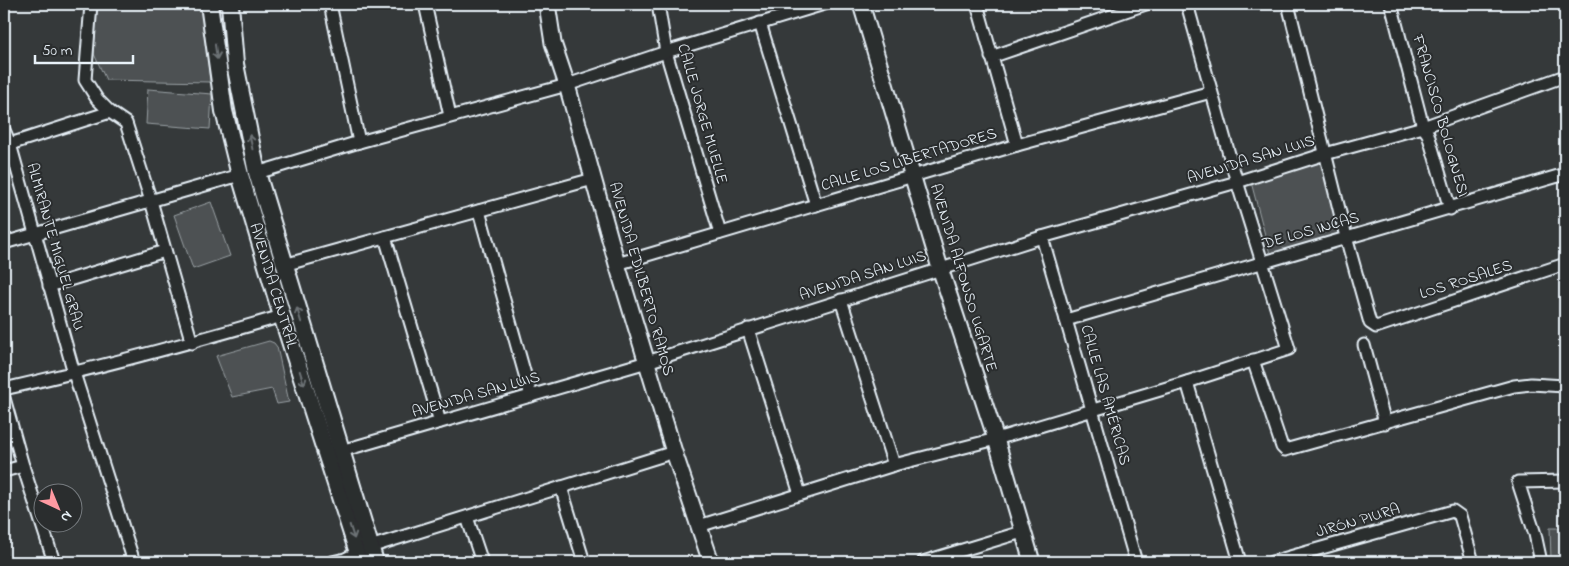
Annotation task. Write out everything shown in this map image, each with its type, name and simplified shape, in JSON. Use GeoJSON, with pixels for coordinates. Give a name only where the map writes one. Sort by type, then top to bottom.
{"type":"FeatureCollection","features":[{"type":"Feature","properties":{"kind":"main road","name":"AVENIDA CENTRAL"},"geometry":{"type":"LineString","coordinates":[[209,4],[224,111],[240,175],[282,316],[366,556]]}},
{"type":"Feature","properties":{"kind":"main road","name":"AVENIDA CENTRAL"},"geometry":{"type":"LineString","coordinates":[[230,4],[235,64],[257,173],[341,451],[366,556]]}},
{"type":"Feature","properties":{"kind":"street"},"geometry":{"type":"LineString","coordinates":[[91,4],[85,80],[97,98],[110,112],[126,123],[151,201],[192,343]]}},
{"type":"Feature","properties":{"kind":"street"},"geometry":{"type":"LineString","coordinates":[[330,4],[359,142]]}},
{"type":"Feature","properties":{"kind":"street"},"geometry":{"type":"LineString","coordinates":[[425,4],[450,116]]}},
{"type":"Feature","properties":{"kind":"street","name":"AVENIDA EDILBERTO RAMOS"},"geometry":{"type":"LineString","coordinates":[[547,4],[553,43],[567,85],[617,264],[674,452],[711,562]]}},
{"type":"Feature","properties":{"kind":"street","name":"CALLE JORGE MUELLE"},"geometry":{"type":"LineString","coordinates":[[658,4],[666,52],[720,233]]}},
{"type":"Feature","properties":{"kind":"street"},"geometry":{"type":"LineString","coordinates":[[257,173],[450,116],[567,85],[666,52],[824,4]]}},
{"type":"Feature","properties":{"kind":"street","name":"AVENIDA ALFONSO UGARTE"},"geometry":{"type":"LineString","coordinates":[[862,4],[940,268],[996,440],[1032,562]]}},
{"type":"Feature","properties":{"kind":"street"},"geometry":{"type":"LineString","coordinates":[[977,4],[1017,145]]}},
{"type":"Feature","properties":{"kind":"street"},"geometry":{"type":"LineString","coordinates":[[991,57],[1146,4]]}},
{"type":"Feature","properties":{"kind":"street"},"geometry":{"type":"LineString","coordinates":[[699,526],[894,465],[996,440],[1289,349],[1237,182],[1188,4]]}},
{"type":"Feature","properties":{"kind":"street"},"geometry":{"type":"LineString","coordinates":[[1288,4],[1346,237]]}},
{"type":"Feature","properties":{"kind":"street","name":"FRANCISCO BOLOGNESI"},"geometry":{"type":"LineString","coordinates":[[1391,4],[1423,127],[1428,134],[1450,209]]}},
{"type":"Feature","properties":{"kind":"street"},"geometry":{"type":"LineString","coordinates":[[760,23],[816,205]]}},
{"type":"Feature","properties":{"kind":"street","name":"AVENIDA SAN LUIS"},"geometry":{"type":"LineString","coordinates":[[341,451],[647,362],[1042,237],[1423,127],[1565,76]]}},
{"type":"Feature","properties":{"kind":"street","name":"CALLE LOS LIBERTADORES"},"geometry":{"type":"LineString","coordinates":[[617,264],[1017,145],[1211,92]]}},
{"type":"Feature","properties":{"kind":"street"},"geometry":{"type":"LineString","coordinates":[[10,144],[110,112]]}},
{"type":"Feature","properties":{"kind":"street","name":"ALMIRANTE MIGUEL GRAU"},"geometry":{"type":"LineString","coordinates":[[4,130],[10,144],[74,374],[134,562]]}},
{"type":"Feature","properties":{"kind":"street","name":"DE LOS INCAS"},"geometry":{"type":"LineString","coordinates":[[1066,320],[1565,174]]}},
{"type":"Feature","properties":{"kind":"street"},"geometry":{"type":"LineString","coordinates":[[4,243],[240,175]]}},
{"type":"Feature","properties":{"kind":"street"},"geometry":{"type":"LineString","coordinates":[[284,265],[593,179]]}},
{"type":"Feature","properties":{"kind":"street"},"geometry":{"type":"LineString","coordinates":[[479,211],[531,396]]}},
{"type":"Feature","properties":{"kind":"street"},"geometry":{"type":"LineString","coordinates":[[385,237],[440,422]]}},
{"type":"Feature","properties":{"kind":"street","name":"CALLE LAS AMÉRICAS"},"geometry":{"type":"LineString","coordinates":[[1042,237],[1136,562]]}},
{"type":"Feature","properties":{"kind":"street","name":"LOS ROSALES"},"geometry":{"type":"LineString","coordinates":[[1346,237],[1370,324],[1376,327],[1565,264]]}},
{"type":"Feature","properties":{"kind":"street"},"geometry":{"type":"LineString","coordinates":[[49,286],[165,251]]}},
{"type":"Feature","properties":{"kind":"street"},"geometry":{"type":"LineString","coordinates":[[841,300],[894,465]]}},
{"type":"Feature","properties":{"kind":"street"},"geometry":{"type":"LineString","coordinates":[[4,390],[192,343],[282,316]]}},
{"type":"Feature","properties":{"kind":"street"},"geometry":{"type":"LineString","coordinates":[[748,329],[800,494]]}},
{"type":"Feature","properties":{"kind":"street"},"geometry":{"type":"LineString","coordinates":[[1364,345],[1385,422]]}},
{"type":"Feature","properties":{"kind":"street"},"geometry":{"type":"LineString","coordinates":[[1254,360],[1282,447],[1285,450],[1514,386],[1531,384],[1565,386]]}},
{"type":"Feature","properties":{"kind":"street"},"geometry":{"type":"LineString","coordinates":[[1187,382],[1240,562]]}},
{"type":"Feature","properties":{"kind":"street"},"geometry":{"type":"LineString","coordinates":[[4,398],[23,466],[54,562]]}},
{"type":"Feature","properties":{"kind":"street"},"geometry":{"type":"LineString","coordinates":[[332,562],[366,556],[467,517],[674,452]]}},
{"type":"Feature","properties":{"kind":"street"},"geometry":{"type":"LineString","coordinates":[[4,471],[23,466]]}},
{"type":"Feature","properties":{"kind":"street"},"geometry":{"type":"LineString","coordinates":[[1541,562],[1518,482],[1565,482]]}},
{"type":"Feature","properties":{"kind":"street"},"geometry":{"type":"LineString","coordinates":[[561,487],[584,562]]}},
{"type":"Feature","properties":{"kind":"street","name":"JIRÓN PIURA"},"geometry":{"type":"LineString","coordinates":[[1272,562],[1302,558],[1453,511],[1460,516],[1473,562]]}},
{"type":"Feature","properties":{"kind":"street"},"geometry":{"type":"LineString","coordinates":[[467,517],[482,562]]}},
{"type":"Feature","properties":{"kind":"street"},"geometry":{"type":"LineString","coordinates":[[923,562],[1022,532]]}},
{"type":"Feature","properties":{"kind":"shaded area"},"geometry":{"type":"Polygon","coordinates":[[[96,4],[202,4],[210,82],[106,80],[94,54],[96,4]]]}},
{"type":"Feature","properties":{"kind":"shaded area"},"geometry":{"type":"Polygon","coordinates":[[[148,89],[212,94],[210,129],[146,124],[148,89]]]}},
{"type":"Feature","properties":{"kind":"shaded area"},"geometry":{"type":"Polygon","coordinates":[[[1324,159],[1347,231],[1270,254],[1251,182],[1324,159]]]}},
{"type":"Feature","properties":{"kind":"shaded area"},"geometry":{"type":"Polygon","coordinates":[[[211,202],[230,256],[193,269],[174,215],[211,202]]]}},
{"type":"Feature","properties":{"kind":"shaded area"},"geometry":{"type":"Polygon","coordinates":[[[269,341],[277,347],[289,402],[277,404],[272,389],[232,397],[216,356],[269,341]]]}},
{"type":"Feature","properties":{"kind":"shaded area"},"geometry":{"type":"Polygon","coordinates":[[[1550,528],[1565,528],[1565,558],[1551,559],[1550,528]]]}}]}
